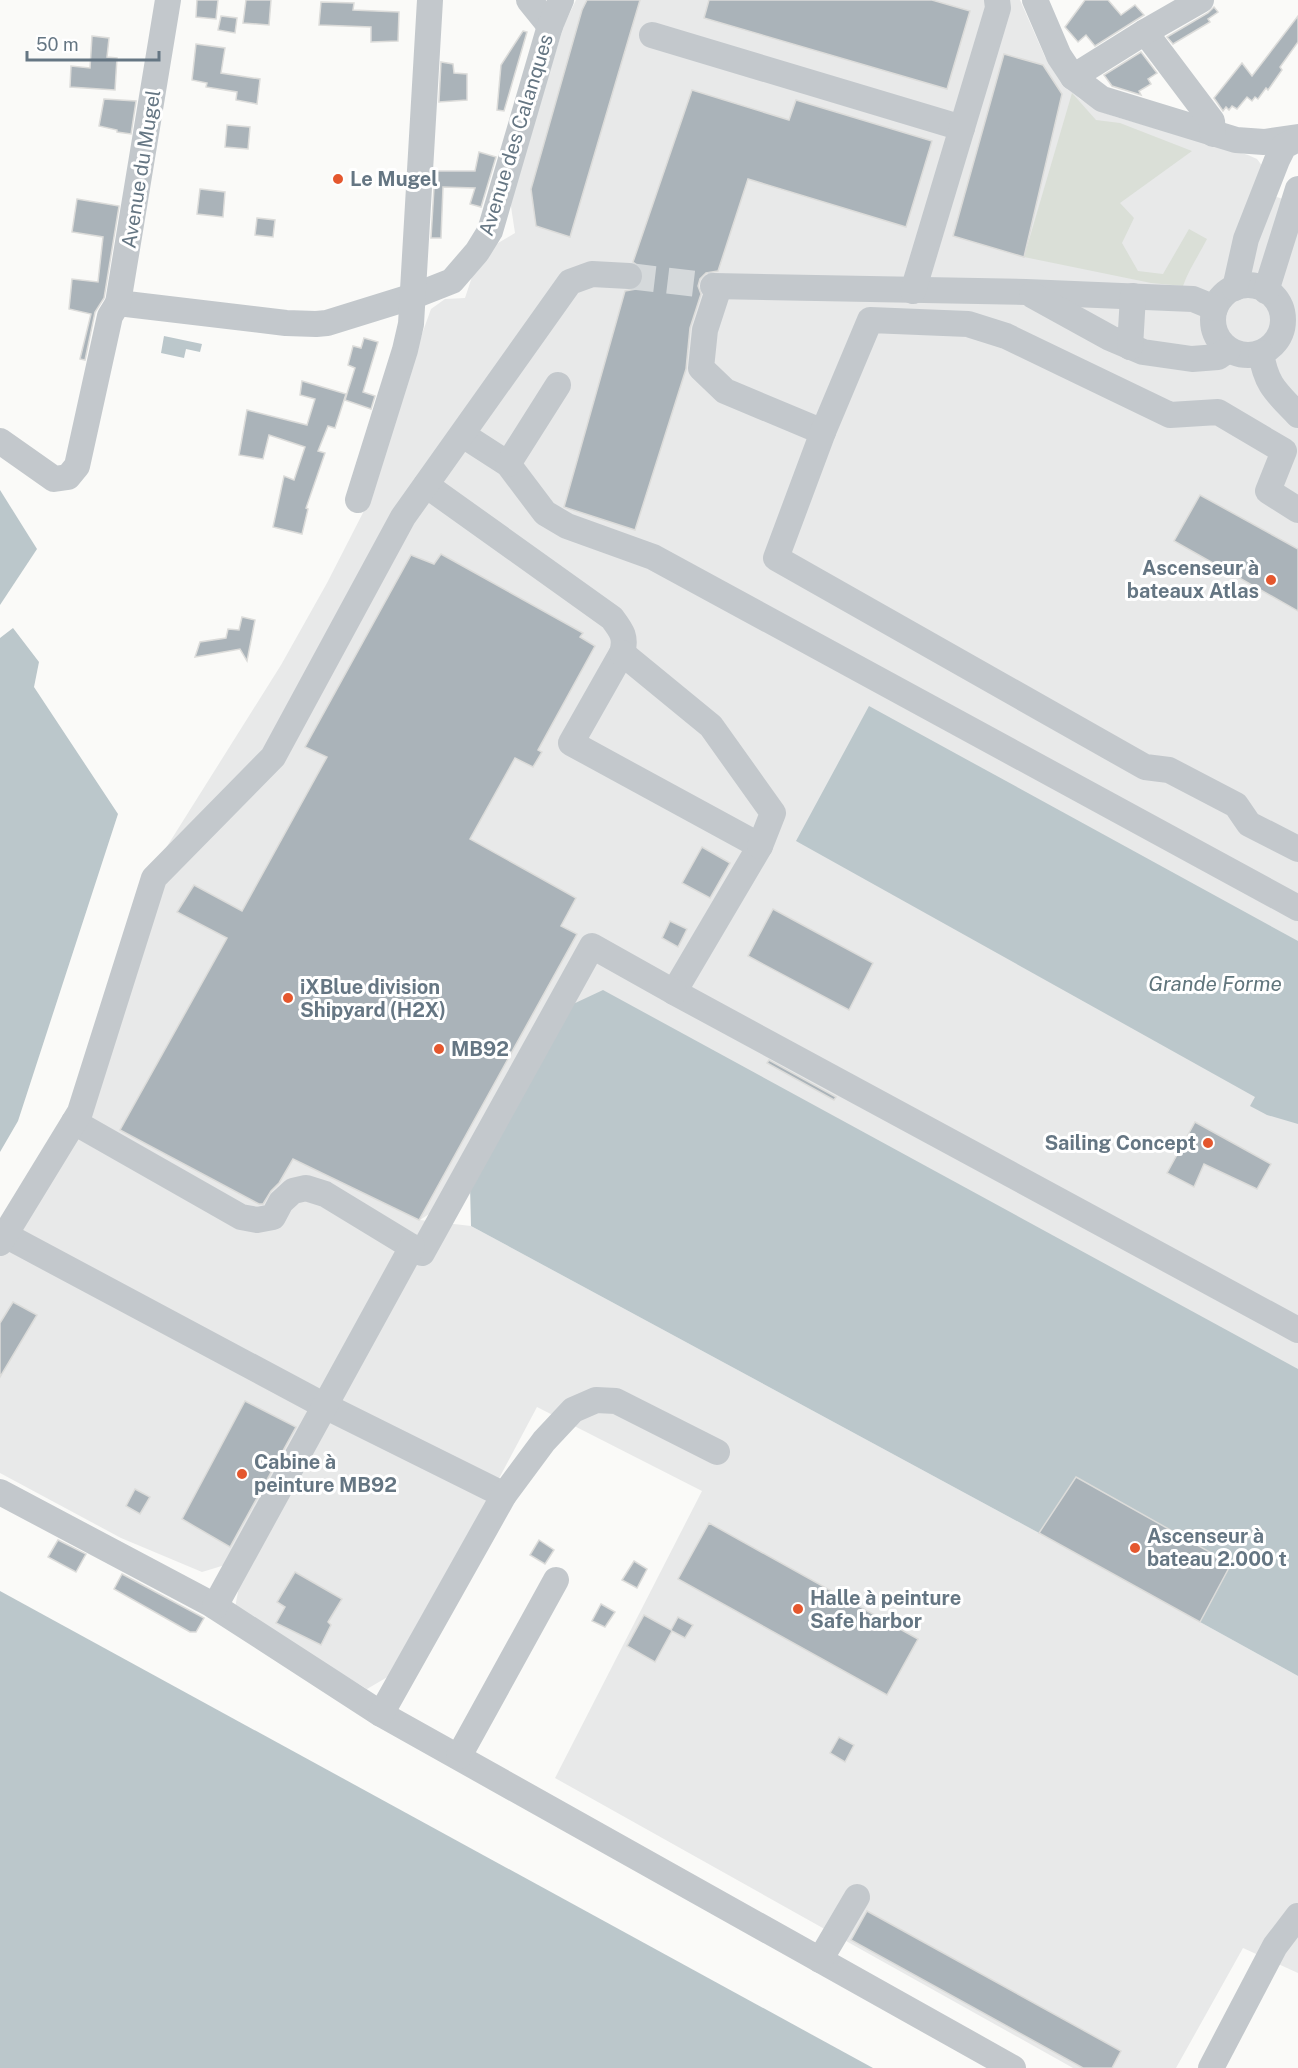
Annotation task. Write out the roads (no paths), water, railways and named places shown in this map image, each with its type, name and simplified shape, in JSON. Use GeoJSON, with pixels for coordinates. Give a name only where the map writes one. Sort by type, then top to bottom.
{"type":"FeatureCollection","features":[{"type":"Feature","properties":{"kind":"street","name":"Avenue du Mugel"},"geometry":{"type":"LineString","coordinates":[[0,441],[54,479],[68,477],[77,466],[110,316],[118,303],[168,0]]}},
{"type":"Feature","properties":{"kind":"street"},"geometry":{"type":"LineString","coordinates":[[358,500],[411,324],[430,0]]}},
{"type":"Feature","properties":{"kind":"street"},"geometry":{"type":"LineString","coordinates":[[529,0],[550,26]]}},
{"type":"Feature","properties":{"kind":"street","name":"Avenue des Calanques"},"geometry":{"type":"LineString","coordinates":[[118,303],[286,323],[327,323],[414,296],[452,281],[477,252],[490,231],[550,26],[561,0]]}},
{"type":"Feature","properties":{"kind":"street"},"geometry":{"type":"LineString","coordinates":[[913,291],[998,8],[997,0]]}},
{"type":"Feature","properties":{"kind":"street"},"geometry":{"type":"LineString","coordinates":[[1035,0],[1059,56],[1073,77],[1102,99],[1214,134],[1251,142],[1298,138]]}},
{"type":"Feature","properties":{"kind":"street"},"geometry":{"type":"LineString","coordinates":[[1073,77],[1202,0]]}},
{"type":"Feature","properties":{"kind":"street"},"geometry":{"type":"LineString","coordinates":[[1145,32],[1212,121],[1214,134]]}},
{"type":"Feature","properties":{"kind":"street"},"geometry":{"type":"LineString","coordinates":[[652,35],[962,128]]}},
{"type":"Feature","properties":{"kind":"street"},"geometry":{"type":"LineString","coordinates":[[1234,288],[1246,239],[1277,160],[1284,146],[1298,138]]}},
{"type":"Feature","properties":{"kind":"street"},"geometry":{"type":"LineString","coordinates":[[1266,291],[1298,189]]}},
{"type":"Feature","properties":{"kind":"street"},"geometry":{"type":"LineString","coordinates":[[504,1495],[325,1406],[2,1239],[80,1112],[154,878],[273,757],[404,518],[570,282],[592,274],[629,276]]}},
{"type":"Feature","properties":{"kind":"street"},"geometry":{"type":"LineString","coordinates":[[1251,285],[1266,291],[1290,311],[1279,337],[1262,353],[1250,356],[1228,350],[1219,341],[1212,319],[1220,298],[1234,288],[1251,285]]}},
{"type":"Feature","properties":{"kind":"street"},"geometry":{"type":"LineString","coordinates":[[823,432],[725,391],[701,368],[705,330],[716,286],[1133,296],[1193,299],[1215,308]]}},
{"type":"Feature","properties":{"kind":"street"},"geometry":{"type":"LineString","coordinates":[[1026,292],[1110,338],[1143,352],[1192,358],[1218,357],[1228,350]]}},
{"type":"Feature","properties":{"kind":"street"},"geometry":{"type":"LineString","coordinates":[[1130,346],[1133,296]]}},
{"type":"Feature","properties":{"kind":"street"},"geometry":{"type":"LineString","coordinates":[[1298,510],[1268,491],[1284,451],[1218,412],[1170,415],[1006,336],[968,324],[870,320],[823,432],[776,558],[1145,767],[1169,770],[1236,805],[1249,824],[1298,849]]}},
{"type":"Feature","properties":{"kind":"street"},"geometry":{"type":"LineString","coordinates":[[1262,353],[1264,370],[1271,387],[1298,415]]}},
{"type":"Feature","properties":{"kind":"street"},"geometry":{"type":"LineString","coordinates":[[508,464],[558,385]]}},
{"type":"Feature","properties":{"kind":"street"},"geometry":{"type":"LineString","coordinates":[[463,435],[508,464],[544,513],[559,522],[653,556],[1298,908]]}},
{"type":"Feature","properties":{"kind":"street"},"geometry":{"type":"LineString","coordinates":[[426,485],[612,618],[624,633],[625,643],[622,652],[571,743],[760,846]]}},
{"type":"Feature","properties":{"kind":"street"},"geometry":{"type":"LineString","coordinates":[[622,652],[711,726],[773,813],[760,846],[674,992]]}},
{"type":"Feature","properties":{"kind":"street"},"geometry":{"type":"LineString","coordinates":[[74,1122],[241,1217],[257,1220],[273,1217],[281,1202],[293,1191],[306,1188],[325,1194],[422,1253],[592,946],[1298,1330]]}},
{"type":"Feature","properties":{"kind":"street"},"geometry":{"type":"LineString","coordinates":[[215,1606],[411,1247]]}},
{"type":"Feature","properties":{"kind":"street"},"geometry":{"type":"LineString","coordinates":[[381,1714],[504,1495],[544,1441],[573,1410],[596,1400],[616,1401],[717,1452]]}},
{"type":"Feature","properties":{"kind":"street"},"geometry":{"type":"LineString","coordinates":[[0,1492],[215,1606],[381,1714],[1013,2068]]}},
{"type":"Feature","properties":{"kind":"street"},"geometry":{"type":"LineString","coordinates":[[459,1756],[556,1580]]}},
{"type":"Feature","properties":{"kind":"street"},"geometry":{"type":"LineString","coordinates":[[820,1960],[857,1897]]}},
{"type":"Feature","properties":{"kind":"street"},"geometry":{"type":"LineString","coordinates":[[1211,2068],[1275,1946],[1298,1916]]}},
{"type":"Feature","properties":{"kind":"water"},"geometry":{"type":"Polygon","coordinates":[[[164,336],[202,344],[200,352],[186,349],[184,358],[161,353],[164,336]]]}},
{"type":"Feature","properties":{"kind":"water"},"geometry":{"type":"Polygon","coordinates":[[[0,490],[37,549],[0,605],[0,490]]]}},
{"type":"Feature","properties":{"kind":"water"},"geometry":{"type":"Polygon","coordinates":[[[13,628],[39,662],[34,687],[118,814],[18,1121],[0,1152],[0,638],[13,628]]]}},
{"type":"Feature","properties":{"kind":"water","name":"Grande Forme"},"geometry":{"type":"Polygon","coordinates":[[[869,706],[1298,941],[1298,1124],[1267,1115],[1250,1106],[1255,1097],[796,841],[869,706]]]}},
{"type":"Feature","properties":{"kind":"water"},"geometry":{"type":"Polygon","coordinates":[[[603,990],[1298,1369],[1298,1676],[1200,1622],[1231,1564],[1076,1477],[1039,1533],[471,1226],[470,1186],[571,1005],[603,990]]]}},
{"type":"Feature","properties":{"kind":"water"},"geometry":{"type":"Polygon","coordinates":[[[0,1591],[873,2068],[0,2068],[0,1591]]]}},
{"type":"Feature","properties":{"kind":"tunnel"},"geometry":{"type":"LineString","coordinates":[[629,276],[713,286]]}},
{"type":"Feature","properties":{"kind":"place","name":"Le Mugel"},"geometry":{"type":"Point","coordinates":[338,179]}},
{"type":"Feature","properties":{"kind":"place","name":"Ascenseur à bateaux Atlas"},"geometry":{"type":"Point","coordinates":[1271,580]}},
{"type":"Feature","properties":{"kind":"place","name":"iXBlue division Shipyard (H2X)"},"geometry":{"type":"Point","coordinates":[288,998]}},
{"type":"Feature","properties":{"kind":"place","name":"MB92"},"geometry":{"type":"Point","coordinates":[439,1049]}},
{"type":"Feature","properties":{"kind":"place","name":"Sailing Concept"},"geometry":{"type":"Point","coordinates":[1208,1143]}},
{"type":"Feature","properties":{"kind":"place","name":"Cabine à peinture MB92"},"geometry":{"type":"Point","coordinates":[242,1474]}},
{"type":"Feature","properties":{"kind":"place","name":"Ascenseur à bateau 2.000 t"},"geometry":{"type":"Point","coordinates":[1135,1548]}},
{"type":"Feature","properties":{"kind":"place","name":"Halle à peinture Safe harbor"},"geometry":{"type":"Point","coordinates":[798,1609]}}]}
